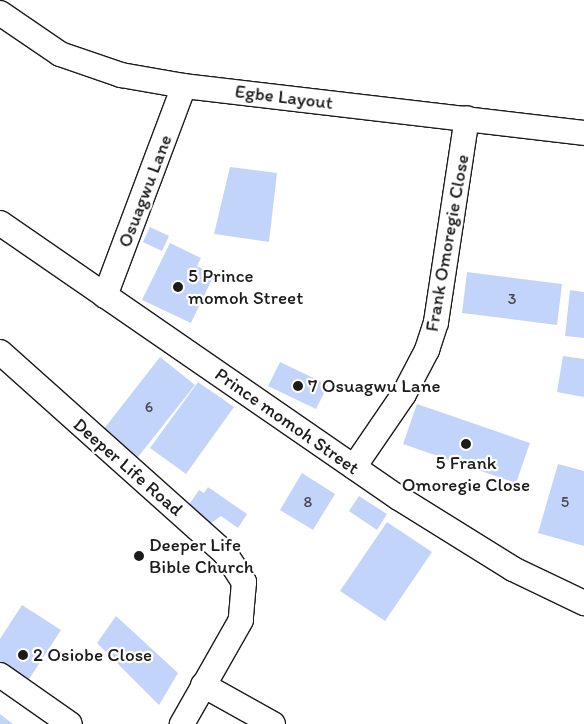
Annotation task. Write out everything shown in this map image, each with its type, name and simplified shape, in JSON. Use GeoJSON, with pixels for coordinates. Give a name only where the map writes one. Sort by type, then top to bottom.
{"type":"FeatureCollection","features":[{"type":"Feature","properties":{"kind":"street","name":"Egbe Layout"},"geometry":{"type":"LineString","coordinates":[[0,13],[60,54],[121,75],[184,86],[584,133]]}},
{"type":"Feature","properties":{"kind":"street","name":"Osuagwu Lane"},"geometry":{"type":"LineString","coordinates":[[106,296],[184,86]]}},
{"type":"Feature","properties":{"kind":"street","name":"Frank Omoregie Close"},"geometry":{"type":"LineString","coordinates":[[354,467],[404,394],[428,350],[436,322],[467,118]]}},
{"type":"Feature","properties":{"kind":"street","name":"Prince momoh Street"},"geometry":{"type":"LineString","coordinates":[[0,223],[354,467],[513,570],[584,603]]}},
{"type":"Feature","properties":{"kind":"street","name":"Deeper Life Road"},"geometry":{"type":"LineString","coordinates":[[0,352],[225,553],[244,582],[241,620],[182,724]]}},
{"type":"Feature","properties":{"kind":"street"},"geometry":{"type":"LineString","coordinates":[[0,674],[70,724]]}},
{"type":"Feature","properties":{"kind":"street"},"geometry":{"type":"LineString","coordinates":[[203,686],[273,724]]}},
{"type":"Feature","properties":{"kind":"building"},"geometry":{"type":"Polygon","coordinates":[[[230,167],[277,173],[269,242],[214,234],[230,167]]]}},
{"type":"Feature","properties":{"kind":"building"},"geometry":{"type":"Polygon","coordinates":[[[150,227],[169,236],[162,251],[143,242],[150,227]]]}},
{"type":"Feature","properties":{"kind":"building","name":"5 Prince momoh Street"},"geometry":{"type":"Polygon","coordinates":[[[170,243],[201,258],[197,266],[214,275],[191,323],[142,300],[170,243]]]}},
{"type":"Feature","properties":{"kind":"building"},"geometry":{"type":"Polygon","coordinates":[[[467,272],[562,284],[557,325],[462,313],[467,272]]]}},
{"type":"Feature","properties":{"kind":"building"},"geometry":{"type":"Polygon","coordinates":[[[570,290],[584,292],[584,338],[565,336],[570,290]]]}},
{"type":"Feature","properties":{"kind":"building"},"geometry":{"type":"Polygon","coordinates":[[[563,356],[584,359],[584,397],[557,392],[563,356]]]}},
{"type":"Feature","properties":{"kind":"building"},"geometry":{"type":"Polygon","coordinates":[[[160,357],[195,385],[138,457],[103,430],[160,357]]]}},
{"type":"Feature","properties":{"kind":"building","name":"7 Osuagwu Lane"},"geometry":{"type":"Polygon","coordinates":[[[280,362],[328,385],[316,409],[268,386],[280,362]]]}},
{"type":"Feature","properties":{"kind":"building"},"geometry":{"type":"Polygon","coordinates":[[[198,382],[234,407],[186,474],[150,448],[198,382]]]}},
{"type":"Feature","properties":{"kind":"building","name":"5 Frank Omoregie Close"},"geometry":{"type":"Polygon","coordinates":[[[417,404],[530,443],[516,483],[403,444],[417,404]]]}},
{"type":"Feature","properties":{"kind":"building"},"geometry":{"type":"Polygon","coordinates":[[[558,464],[584,471],[584,546],[538,533],[558,464]]]}},
{"type":"Feature","properties":{"kind":"building"},"geometry":{"type":"Polygon","coordinates":[[[302,473],[335,494],[313,530],[280,510],[302,473]]]}},
{"type":"Feature","properties":{"kind":"building"},"geometry":{"type":"Polygon","coordinates":[[[208,487],[247,514],[238,528],[221,516],[206,527],[184,512],[199,490],[204,493],[208,487]]]}},
{"type":"Feature","properties":{"kind":"building"},"geometry":{"type":"Polygon","coordinates":[[[359,496],[387,514],[377,530],[349,511],[359,496]]]}},
{"type":"Feature","properties":{"kind":"building"},"geometry":{"type":"Polygon","coordinates":[[[387,522],[432,552],[385,621],[340,591],[387,522]]]}},
{"type":"Feature","properties":{"kind":"building","name":"2 Osiobe Close"},"geometry":{"type":"Polygon","coordinates":[[[22,605],[61,630],[24,687],[0,671],[0,639],[22,605]]]}},
{"type":"Feature","properties":{"kind":"building"},"geometry":{"type":"Polygon","coordinates":[[[116,616],[178,673],[159,705],[97,643],[116,616]]]}},
{"type":"Feature","properties":{"kind":"building"},"geometry":{"type":"Polygon","coordinates":[[[0,714],[13,724],[0,724],[0,714]]]}},
{"type":"Feature","properties":{"kind":"place","name":"5 Prince momoh Street"},"geometry":{"type":"Point","coordinates":[178,287]}},
{"type":"Feature","properties":{"kind":"place","name":"7 Osuagwu Lane"},"geometry":{"type":"Point","coordinates":[298,386]}},
{"type":"Feature","properties":{"kind":"place","name":"5 Frank Omoregie Close"},"geometry":{"type":"Point","coordinates":[466,444]}},
{"type":"Feature","properties":{"kind":"place","name":"Deeper Life Bible Church"},"geometry":{"type":"Point","coordinates":[139,556]}},
{"type":"Feature","properties":{"kind":"place","name":"2 Osiobe Close"},"geometry":{"type":"Point","coordinates":[23,655]}}]}
